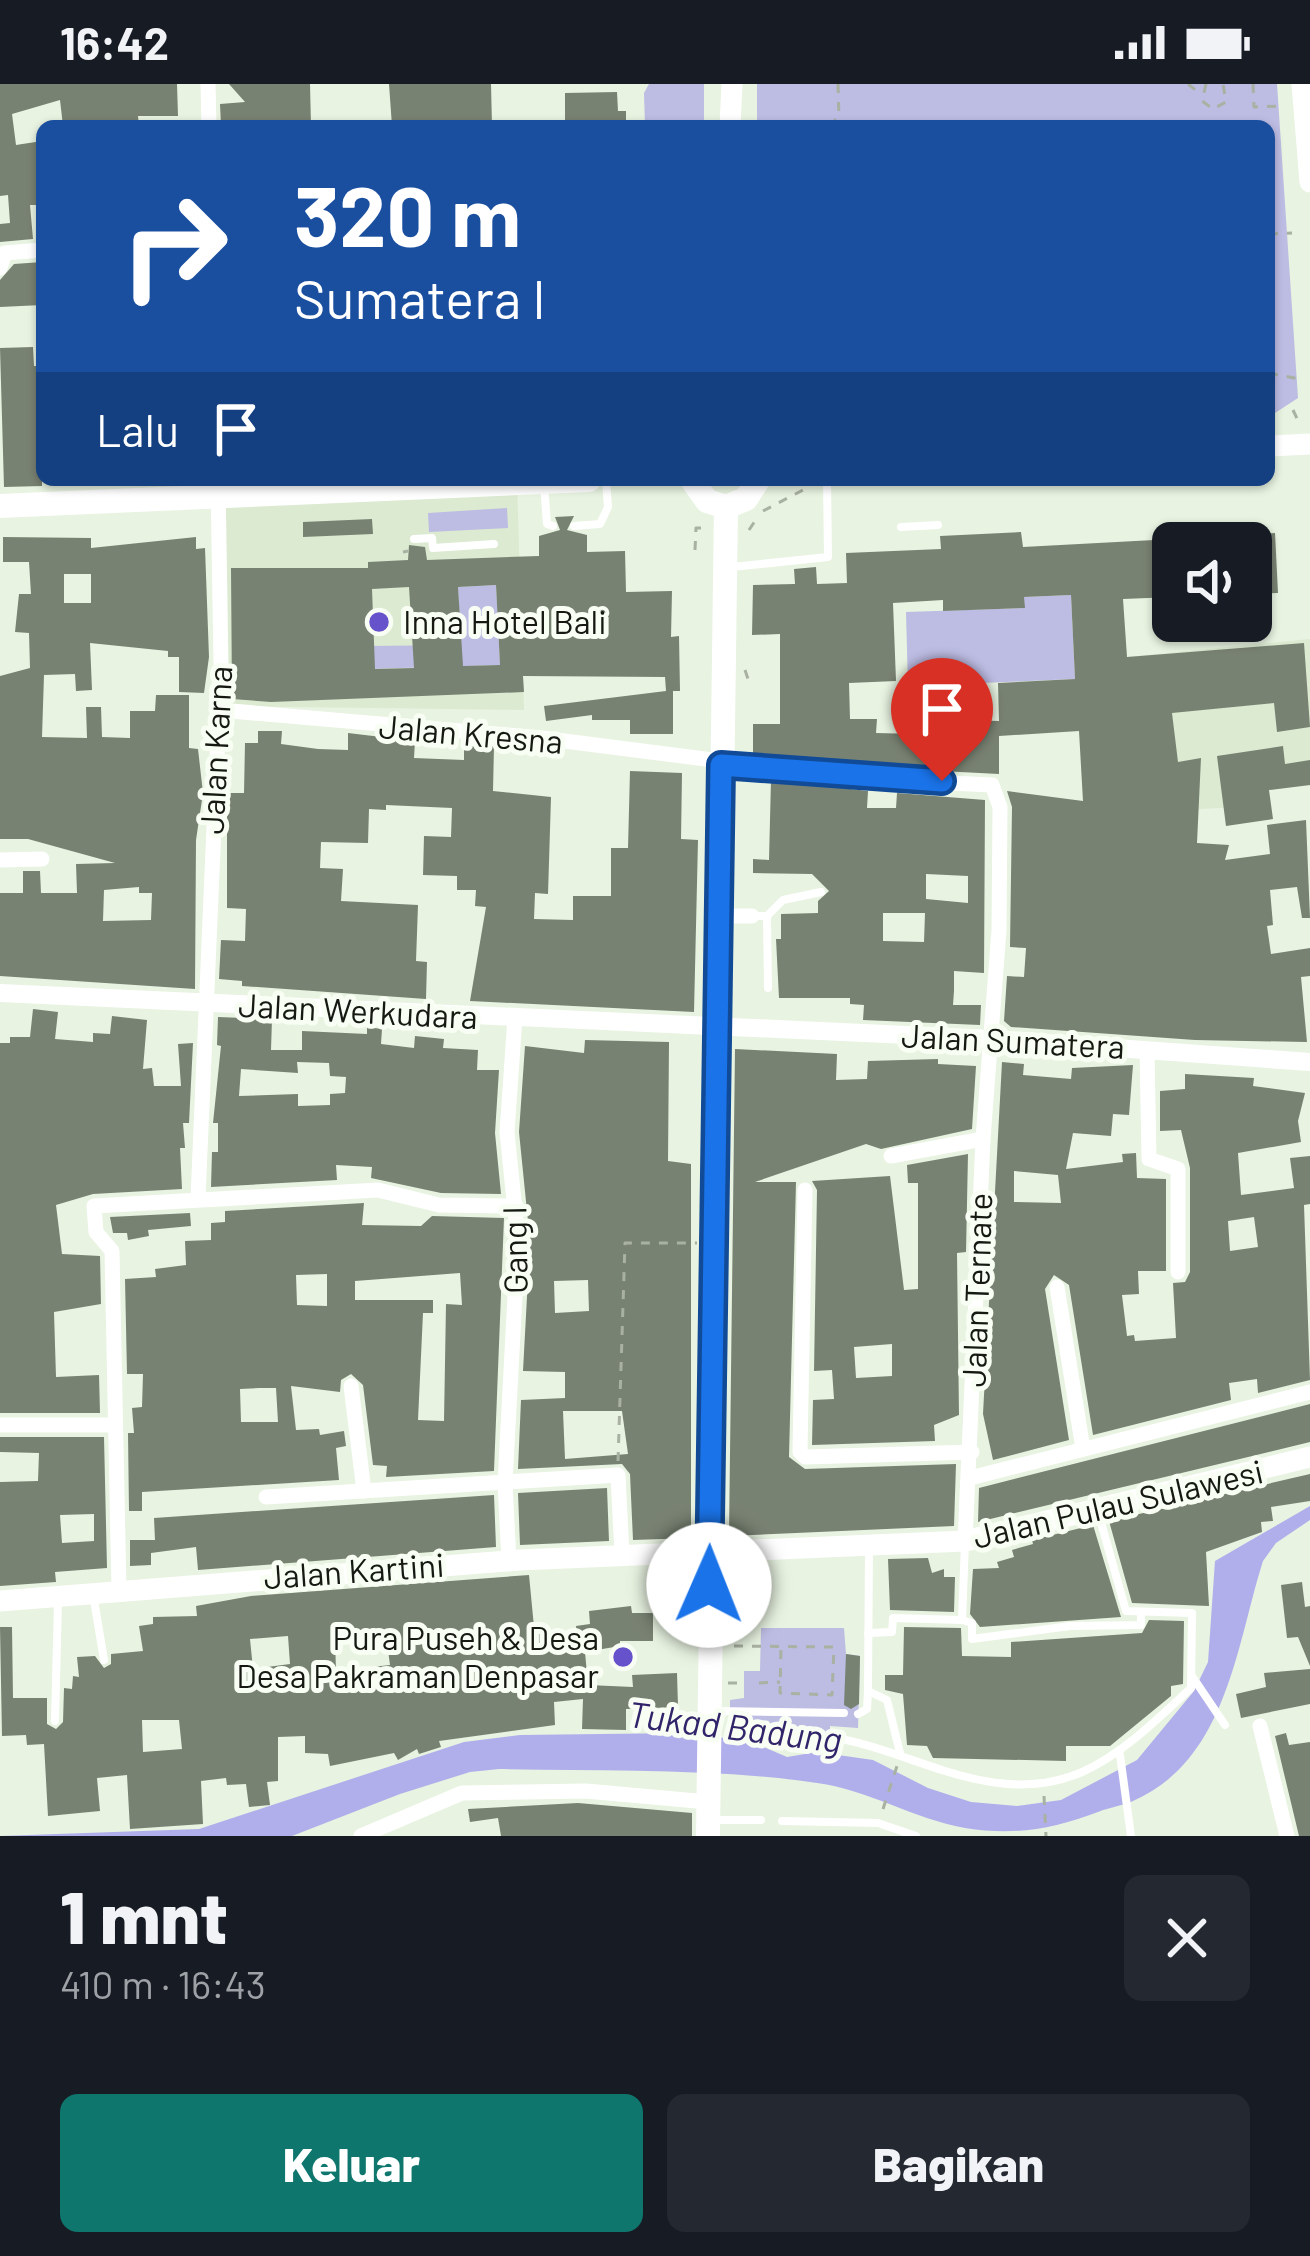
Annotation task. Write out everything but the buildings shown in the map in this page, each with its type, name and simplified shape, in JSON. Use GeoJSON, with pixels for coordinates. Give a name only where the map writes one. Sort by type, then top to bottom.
{"type":"FeatureCollection","features":[{"type":"Feature","properties":{"kind":"main road"},"geometry":{"type":"LineString","coordinates":[[730,120],[732,84]]}},
{"type":"Feature","properties":{"kind":"main road"},"geometry":{"type":"LineString","coordinates":[[1302,84],[1310,182]]}},
{"type":"Feature","properties":{"kind":"main road"},"geometry":{"type":"LineString","coordinates":[[1275,446],[1310,444]]}},
{"type":"Feature","properties":{"kind":"main road"},"geometry":{"type":"LineString","coordinates":[[0,506],[218,488],[327,486]]}},
{"type":"Feature","properties":{"kind":"main road"},"geometry":{"type":"LineString","coordinates":[[696,486],[707,501],[726,507],[746,499],[754,486]]}},
{"type":"Feature","properties":{"kind":"main road"},"geometry":{"type":"LineString","coordinates":[[708,1813],[726,507]]}},
{"type":"Feature","properties":{"kind":"main road","name":"Jalan Pulau Sulawesi"},"geometry":{"type":"LineString","coordinates":[[709,1550],[965,1541],[1310,1456]]}},
{"type":"Feature","properties":{"kind":"main road","name":"Jalan Kartini"},"geometry":{"type":"LineString","coordinates":[[0,1601],[709,1550]]}},
{"type":"Feature","properties":{"kind":"street"},"geometry":{"type":"LineString","coordinates":[[208,84],[209,120]]}},
{"type":"Feature","properties":{"kind":"street"},"geometry":{"type":"LineString","coordinates":[[0,268],[5,253],[36,250]]}},
{"type":"Feature","properties":{"kind":"street","name":"Jalan Karna"},"geometry":{"type":"LineString","coordinates":[[198,1198],[220,710],[218,488]]}},
{"type":"Feature","properties":{"kind":"street","name":"Jalan Kresna"},"geometry":{"type":"LineString","coordinates":[[220,710],[541,739],[721,765],[992,784],[1000,807],[992,1039]]}},
{"type":"Feature","properties":{"kind":"street"},"geometry":{"type":"LineString","coordinates":[[0,860],[42,859]]}},
{"type":"Feature","properties":{"kind":"street"},"geometry":{"type":"LineString","coordinates":[[717,916],[760,916]]}},
{"type":"Feature","properties":{"kind":"street","name":"Jalan Werkudara"},"geometry":{"type":"LineString","coordinates":[[0,993],[717,1026]]}},
{"type":"Feature","properties":{"kind":"street","name":"Gang I"},"geometry":{"type":"LineString","coordinates":[[509,1561],[505,1483],[514,1389],[516,1206],[508,1132],[515,1018]]}},
{"type":"Feature","properties":{"kind":"street","name":"Jalan Sumatera"},"geometry":{"type":"LineString","coordinates":[[717,1026],[992,1039],[1310,1062]]}},
{"type":"Feature","properties":{"kind":"street","name":"Jalan Ternate"},"geometry":{"type":"LineString","coordinates":[[965,1541],[983,1139],[992,1039]]}},
{"type":"Feature","properties":{"kind":"street"},"geometry":{"type":"LineString","coordinates":[[1147,1049],[1150,1160],[1178,1168],[1178,1272]]}},
{"type":"Feature","properties":{"kind":"street"},"geometry":{"type":"LineString","coordinates":[[891,1156],[983,1139]]}},
{"type":"Feature","properties":{"kind":"street"},"geometry":{"type":"LineString","coordinates":[[119,1590],[112,1251],[97,1232],[93,1208],[378,1190],[439,1205],[516,1206]]}},
{"type":"Feature","properties":{"kind":"street"},"geometry":{"type":"LineString","coordinates":[[805,1190],[800,1452],[805,1457],[971,1452]]}},
{"type":"Feature","properties":{"kind":"street"},"geometry":{"type":"LineString","coordinates":[[1057,1287],[1083,1449]]}},
{"type":"Feature","properties":{"kind":"street"},"geometry":{"type":"LineString","coordinates":[[351,1386],[364,1491]]}},
{"type":"Feature","properties":{"kind":"street"},"geometry":{"type":"LineString","coordinates":[[970,1478],[1310,1392]]}},
{"type":"Feature","properties":{"kind":"street"},"geometry":{"type":"LineString","coordinates":[[0,1425],[115,1425]]}},
{"type":"Feature","properties":{"kind":"street"},"geometry":{"type":"LineString","coordinates":[[266,1497],[618,1475],[622,1555]]}},
{"type":"Feature","properties":{"kind":"street"},"geometry":{"type":"LineString","coordinates":[[1261,1726],[1287,1836]]}},
{"type":"Feature","properties":{"kind":"street"},"geometry":{"type":"LineString","coordinates":[[361,1836],[462,1792],[586,1791],[708,1813]]}},
{"type":"Feature","properties":{"kind":"lane"},"geometry":{"type":"LineString","coordinates":[[544,486],[547,525],[553,526]]}},
{"type":"Feature","properties":{"kind":"lane"},"geometry":{"type":"LineString","coordinates":[[574,526],[600,524],[605,517],[606,486]]}},
{"type":"Feature","properties":{"kind":"lane"},"geometry":{"type":"LineString","coordinates":[[725,567],[828,557],[827,486]]}},
{"type":"Feature","properties":{"kind":"lane"},"geometry":{"type":"LineString","coordinates":[[901,527],[938,526]]}},
{"type":"Feature","properties":{"kind":"lane"},"geometry":{"type":"LineString","coordinates":[[414,539],[432,538],[433,548],[494,544]]}},
{"type":"Feature","properties":{"kind":"lane"},"geometry":{"type":"LineString","coordinates":[[768,988],[760,916],[791,896],[821,892]]}},
{"type":"Feature","properties":{"kind":"lane"},"geometry":{"type":"LineString","coordinates":[[829,1737],[899,1753],[950,1773],[1044,1786],[1121,1759],[1191,1688],[1190,1611],[1124,1608],[1097,1508]]}},
{"type":"Feature","properties":{"kind":"lane"},"geometry":{"type":"LineString","coordinates":[[962,1620],[965,1541]]}},
{"type":"Feature","properties":{"kind":"lane"},"geometry":{"type":"LineString","coordinates":[[858,1714],[867,1709],[869,1544]]}},
{"type":"Feature","properties":{"kind":"lane"},"geometry":{"type":"LineString","coordinates":[[93,1592],[104,1660]]}},
{"type":"Feature","properties":{"kind":"lane"},"geometry":{"type":"LineString","coordinates":[[56,1721],[58,1595]]}},
{"type":"Feature","properties":{"kind":"lane"},"geometry":{"type":"LineString","coordinates":[[868,1634],[892,1632],[893,1618],[962,1620],[972,1623],[972,1639],[1070,1626],[1141,1625],[1141,1612]]}},
{"type":"Feature","properties":{"kind":"lane"},"geometry":{"type":"LineString","coordinates":[[1193,1678],[1225,1725]]}},
{"type":"Feature","properties":{"kind":"lane"},"geometry":{"type":"LineString","coordinates":[[868,1691],[886,1700],[899,1753]]}},
{"type":"Feature","properties":{"kind":"lane"},"geometry":{"type":"LineString","coordinates":[[708,1722],[844,1713]]}},
{"type":"Feature","properties":{"kind":"lane"},"geometry":{"type":"LineString","coordinates":[[1121,1759],[1131,1830]]}},
{"type":"Feature","properties":{"kind":"lane"},"geometry":{"type":"LineString","coordinates":[[708,1813],[761,1820]]}},
{"type":"Feature","properties":{"kind":"lane"},"geometry":{"type":"LineString","coordinates":[[782,1821],[878,1823],[916,1836]]}},
{"type":"Feature","properties":{"kind":"path"},"geometry":{"type":"LineString","coordinates":[[838,84],[839,119]]}},
{"type":"Feature","properties":{"kind":"path"},"geometry":{"type":"LineString","coordinates":[[1188,84],[1207,106],[1220,107],[1228,96],[1223,84]]}},
{"type":"Feature","properties":{"kind":"path"},"geometry":{"type":"LineString","coordinates":[[1201,94],[1206,84]]}},
{"type":"Feature","properties":{"kind":"path"},"geometry":{"type":"LineString","coordinates":[[1252,84],[1254,107],[1282,106]]}},
{"type":"Feature","properties":{"kind":"path"},"geometry":{"type":"LineString","coordinates":[[1275,233],[1292,232]]}},
{"type":"Feature","properties":{"kind":"path"},"geometry":{"type":"LineString","coordinates":[[1275,374],[1304,380]]}},
{"type":"Feature","properties":{"kind":"path"},"geometry":{"type":"LineString","coordinates":[[1299,417],[1310,415]]}},
{"type":"Feature","properties":{"kind":"path"},"geometry":{"type":"LineString","coordinates":[[749,530],[778,500],[803,490]]}},
{"type":"Feature","properties":{"kind":"path"},"geometry":{"type":"LineString","coordinates":[[618,1475],[625,1243],[713,1242]]}},
{"type":"Feature","properties":{"kind":"path"},"geometry":{"type":"LineString","coordinates":[[709,1645],[834,1648],[832,1695],[780,1693],[781,1647]]}},
{"type":"Feature","properties":{"kind":"path"},"geometry":{"type":"LineString","coordinates":[[759,1683],[780,1682]]}},
{"type":"Feature","properties":{"kind":"path"},"geometry":{"type":"LineString","coordinates":[[882,1812],[896,1768]]}},
{"type":"Feature","properties":{"kind":"path"},"geometry":{"type":"LineString","coordinates":[[1044,1800],[1046,1836]]}},
{"type":"Feature","properties":{"kind":"shaded area"},"geometry":{"type":"Polygon","coordinates":[[[649,84],[704,84],[704,120],[645,120],[644,93],[649,84]]]}},
{"type":"Feature","properties":{"kind":"shaded area"},"geometry":{"type":"Polygon","coordinates":[[[757,84],[1277,84],[1298,398],[1275,413],[1275,120],[757,120],[757,84]]]}},
{"type":"Feature","properties":{"kind":"shaded area","name":"Inna Hotel Bali"},"geometry":{"type":"Polygon","coordinates":[[[225,486],[517,486],[524,710],[226,706],[225,486]]]}},
{"type":"Feature","properties":{"kind":"shaded area"},"geometry":{"type":"Polygon","coordinates":[[[507,508],[508,528],[429,532],[428,513],[507,508]]]}},
{"type":"Feature","properties":{"kind":"shaded area"},"geometry":{"type":"Polygon","coordinates":[[[496,585],[500,665],[368,669],[367,646],[461,645],[458,587],[496,585]]]}},
{"type":"Feature","properties":{"kind":"shaded area"},"geometry":{"type":"Polygon","coordinates":[[[1071,595],[1075,679],[908,686],[906,612],[1024,608],[1024,597],[1071,595]]]}},
{"type":"Feature","properties":{"kind":"shaded area"},"geometry":{"type":"Polygon","coordinates":[[[1310,639],[1310,785],[1236,794],[1237,807],[1165,811],[1127,657],[1310,639]]]}},
{"type":"Feature","properties":{"kind":"shaded area","name":"Tukad Badung"},"geometry":{"type":"Polygon","coordinates":[[[1310,1506],[1310,1520],[1276,1543],[1263,1561],[1223,1698],[1189,1758],[1164,1782],[1133,1801],[1065,1823],[1017,1831],[965,1828],[836,1787],[779,1778],[499,1769],[470,1772],[400,1794],[292,1836],[0,1836],[199,1829],[464,1742],[520,1735],[683,1733],[750,1741],[787,1757],[817,1752],[873,1760],[928,1788],[971,1802],[1017,1806],[1061,1800],[1137,1760],[1194,1691],[1208,1662],[1215,1561],[1310,1506]]]}},
{"type":"Feature","properties":{"kind":"shaded area"},"geometry":{"type":"Polygon","coordinates":[[[761,1628],[844,1628],[846,1654],[860,1656],[858,1728],[830,1726],[830,1745],[730,1730],[730,1700],[744,1698],[744,1671],[760,1671],[761,1628]]]}},
{"type":"Feature","properties":{"kind":"place","name":"Inna Hotel Bali"},"geometry":{"type":"Point","coordinates":[379,622]}},
{"type":"Feature","properties":{"kind":"place","name":"Pura Puseh & Desa Desa Pakraman Denpasar"},"geometry":{"type":"Point","coordinates":[623,1657]}},
{"type":"Feature","properties":{"kind":"route"},"geometry":{"type":"LineString","coordinates":[[709,1585],[721,765],[785,767],[862,779],[942,781]]}}]}
